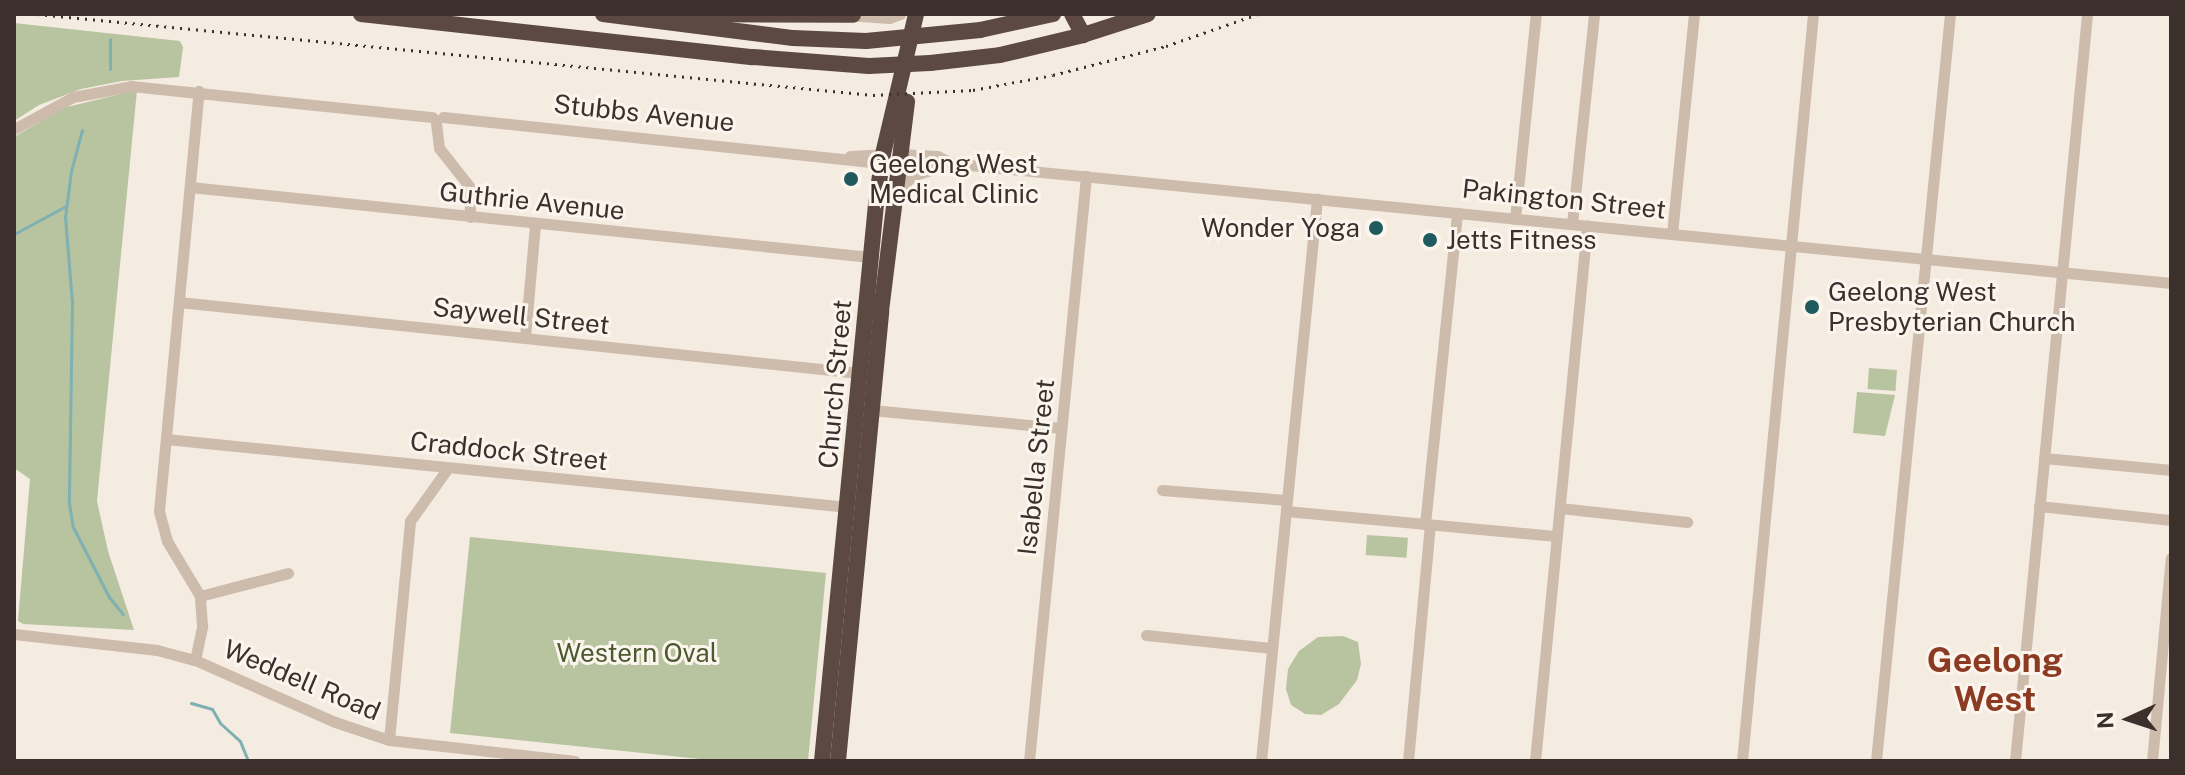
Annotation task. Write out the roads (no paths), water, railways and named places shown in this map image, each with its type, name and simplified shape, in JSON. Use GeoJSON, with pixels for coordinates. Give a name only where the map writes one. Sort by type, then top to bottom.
{"type":"FeatureCollection","features":[{"type":"Feature","properties":{"kind":"highway"},"geometry":{"type":"LineString","coordinates":[[361,14],[845,65],[957,61],[1083,35],[1148,14]]}},
{"type":"Feature","properties":{"kind":"highway"},"geometry":{"type":"LineString","coordinates":[[603,14],[848,15]]}},
{"type":"Feature","properties":{"kind":"highway","name":"Church Street"},"geometry":{"type":"LineString","coordinates":[[822,761],[870,257],[916,14]]}},
{"type":"Feature","properties":{"kind":"highway","name":"Church Street"},"geometry":{"type":"LineString","coordinates":[[901,106],[926,14]]}},
{"type":"Feature","properties":{"kind":"highway"},"geometry":{"type":"LineString","coordinates":[[941,35],[1009,14]]}},
{"type":"Feature","properties":{"kind":"highway"},"geometry":{"type":"LineString","coordinates":[[623,15],[829,40],[941,35],[1053,14]]}},
{"type":"Feature","properties":{"kind":"highway"},"geometry":{"type":"LineString","coordinates":[[1072,14],[1083,35]]}},
{"type":"Feature","properties":{"kind":"highway"},"geometry":{"type":"LineString","coordinates":[[1082,14],[1083,35]]}},
{"type":"Feature","properties":{"kind":"highway","name":"Church Street"},"geometry":{"type":"LineString","coordinates":[[838,761],[892,199],[890,159]]}},
{"type":"Feature","properties":{"kind":"street"},"geometry":{"type":"LineString","coordinates":[[848,15],[889,18],[900,14]]}},
{"type":"Feature","properties":{"kind":"street"},"geometry":{"type":"LineString","coordinates":[[1515,219],[1536,14]]}},
{"type":"Feature","properties":{"kind":"street"},"geometry":{"type":"LineString","coordinates":[[1572,224],[1594,14]]}},
{"type":"Feature","properties":{"kind":"street"},"geometry":{"type":"LineString","coordinates":[[1672,234],[1694,14]]}},
{"type":"Feature","properties":{"kind":"street"},"geometry":{"type":"LineString","coordinates":[[1742,761],[1813,14]]}},
{"type":"Feature","properties":{"kind":"street"},"geometry":{"type":"LineString","coordinates":[[1876,761],[1950,14]]}},
{"type":"Feature","properties":{"kind":"street"},"geometry":{"type":"LineString","coordinates":[[2015,761],[2087,14]]}},
{"type":"Feature","properties":{"kind":"street","name":"Stubbs Avenue"},"geometry":{"type":"LineString","coordinates":[[14,129],[60,102],[95,90],[131,86],[437,119],[890,159]]}},
{"type":"Feature","properties":{"kind":"street"},"geometry":{"type":"LineString","coordinates":[[195,660],[202,626],[200,596],[160,524],[199,91]]}},
{"type":"Feature","properties":{"kind":"street"},"geometry":{"type":"LineString","coordinates":[[437,119],[439,148],[469,186],[470,217]]}},
{"type":"Feature","properties":{"kind":"street","name":"Pakington Street"},"geometry":{"type":"LineString","coordinates":[[890,159],[937,156],[953,164],[2171,283]]}},
{"type":"Feature","properties":{"kind":"street"},"geometry":{"type":"LineString","coordinates":[[892,199],[912,176],[953,164]]}},
{"type":"Feature","properties":{"kind":"street","name":"Isabella Street"},"geometry":{"type":"LineString","coordinates":[[1029,761],[1086,176]]}},
{"type":"Feature","properties":{"kind":"street","name":"Guthrie Avenue"},"geometry":{"type":"LineString","coordinates":[[190,187],[870,257]]}},
{"type":"Feature","properties":{"kind":"street"},"geometry":{"type":"LineString","coordinates":[[1261,761],[1317,199]]}},
{"type":"Feature","properties":{"kind":"street"},"geometry":{"type":"LineString","coordinates":[[1408,761],[1457,213]]}},
{"type":"Feature","properties":{"kind":"street"},"geometry":{"type":"LineString","coordinates":[[525,337],[535,224]]}},
{"type":"Feature","properties":{"kind":"street"},"geometry":{"type":"LineString","coordinates":[[1535,761],[1587,226]]}},
{"type":"Feature","properties":{"kind":"street","name":"Saywell Street"},"geometry":{"type":"LineString","coordinates":[[179,302],[859,373]]}},
{"type":"Feature","properties":{"kind":"street"},"geometry":{"type":"LineString","coordinates":[[871,410],[1061,428]]}},
{"type":"Feature","properties":{"kind":"street","name":"Craddock Street"},"geometry":{"type":"LineString","coordinates":[[166,439],[848,507]]}},
{"type":"Feature","properties":{"kind":"street"},"geometry":{"type":"LineString","coordinates":[[2044,458],[2171,470]]}},
{"type":"Feature","properties":{"kind":"street"},"geometry":{"type":"LineString","coordinates":[[389,740],[410,521],[448,468]]}},
{"type":"Feature","properties":{"kind":"street"},"geometry":{"type":"LineString","coordinates":[[1162,490],[1427,524],[1557,536]]}},
{"type":"Feature","properties":{"kind":"street"},"geometry":{"type":"LineString","coordinates":[[2039,506],[2171,520]]}},
{"type":"Feature","properties":{"kind":"street"},"geometry":{"type":"LineString","coordinates":[[1560,508],[1687,522]]}},
{"type":"Feature","properties":{"kind":"street"},"geometry":{"type":"LineString","coordinates":[[2152,761],[2171,558]]}},
{"type":"Feature","properties":{"kind":"street"},"geometry":{"type":"LineString","coordinates":[[200,596],[288,573]]}},
{"type":"Feature","properties":{"kind":"street","name":"Weddell Road"},"geometry":{"type":"LineString","coordinates":[[14,634],[157,650],[195,660],[335,722],[389,740],[516,758],[575,761]]}},
{"type":"Feature","properties":{"kind":"street"},"geometry":{"type":"LineString","coordinates":[[1146,635],[1272,648]]}},
{"type":"Feature","properties":{"kind":"waterway"},"geometry":{"type":"LineString","coordinates":[[110,39],[110,69]]}},
{"type":"Feature","properties":{"kind":"waterway"},"geometry":{"type":"LineString","coordinates":[[82,130],[71,171],[65,217],[72,303],[69,503],[73,527],[109,597],[123,614]]}},
{"type":"Feature","properties":{"kind":"waterway"},"geometry":{"type":"LineString","coordinates":[[14,234],[66,206]]}},
{"type":"Feature","properties":{"kind":"waterway"},"geometry":{"type":"LineString","coordinates":[[191,703],[212,709],[220,723],[240,741],[248,761]]}},
{"type":"Feature","properties":{"kind":"railway"},"geometry":{"type":"LineString","coordinates":[[37,14],[873,95],[973,90],[1053,75],[1166,46],[1258,14]]}},
{"type":"Feature","properties":{"kind":"place","name":"Geelong West Medical Clinic"},"geometry":{"type":"Point","coordinates":[851,179]}},
{"type":"Feature","properties":{"kind":"place","name":"Wonder Yoga"},"geometry":{"type":"Point","coordinates":[1376,228]}},
{"type":"Feature","properties":{"kind":"place","name":"Jetts Fitness"},"geometry":{"type":"Point","coordinates":[1430,240]}},
{"type":"Feature","properties":{"kind":"place","name":"Geelong West Presbyterian Church"},"geometry":{"type":"Point","coordinates":[1812,307]}},
{"type":"Feature","properties":{"kind":"district","name":"Geelong West"},"geometry":{"type":"Point","coordinates":[1995,680]}},
{"type":"Feature","properties":{"kind":"park label","name":"Western Oval"},"geometry":{"type":"Point","coordinates":[637,653]}}]}
